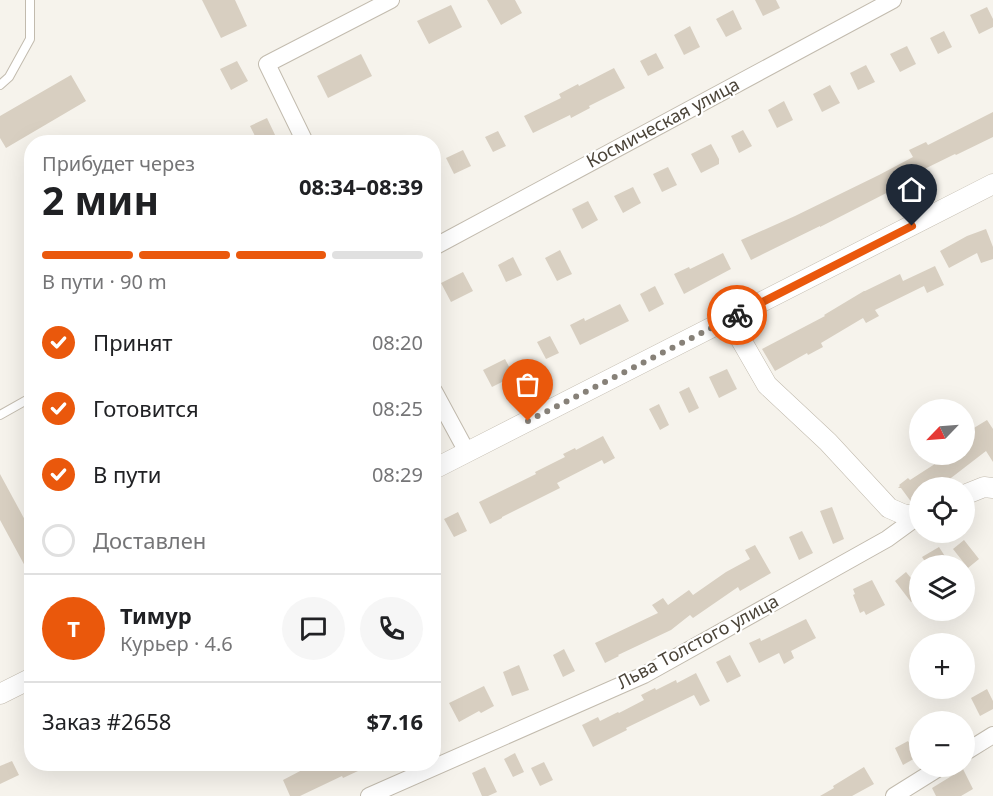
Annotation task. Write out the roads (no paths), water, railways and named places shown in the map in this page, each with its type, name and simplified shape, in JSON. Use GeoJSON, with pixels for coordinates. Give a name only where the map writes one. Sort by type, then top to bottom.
{"type":"FeatureCollection","features":[{"type":"Feature","properties":{"kind":"street"},"geometry":{"type":"LineString","coordinates":[[302,135],[267,64],[391,0]]}},
{"type":"Feature","properties":{"kind":"street","name":"Космическая улица"},"geometry":{"type":"LineString","coordinates":[[441,243],[893,0]]}},
{"type":"Feature","properties":{"kind":"street"},"geometry":{"type":"LineString","coordinates":[[441,465],[993,184]]}},
{"type":"Feature","properties":{"kind":"street"},"geometry":{"type":"LineString","coordinates":[[729,319],[767,385],[828,442],[889,508],[909,515]]}},
{"type":"Feature","properties":{"kind":"street"},"geometry":{"type":"LineString","coordinates":[[441,404],[467,452]]}},
{"type":"Feature","properties":{"kind":"street"},"geometry":{"type":"LineString","coordinates":[[975,491],[990,485]]}},
{"type":"Feature","properties":{"kind":"street","name":"Льва Толстого улица"},"geometry":{"type":"LineString","coordinates":[[441,764],[644,675],[887,539],[909,523]]}},
{"type":"Feature","properties":{"kind":"street"},"geometry":{"type":"LineString","coordinates":[[0,694],[24,682]]}},
{"type":"Feature","properties":{"kind":"street"},"geometry":{"type":"LineString","coordinates":[[975,746],[993,735]]}},
{"type":"Feature","properties":{"kind":"street","name":"Льва Толстого улица"},"geometry":{"type":"LineString","coordinates":[[369,796],[426,771]]}},
{"type":"Feature","properties":{"kind":"street"},"geometry":{"type":"LineString","coordinates":[[894,796],[924,777]]}},
{"type":"Feature","properties":{"kind":"lane"},"geometry":{"type":"LineString","coordinates":[[0,85],[9,77],[30,39],[30,0]]}},
{"type":"Feature","properties":{"kind":"lane"},"geometry":{"type":"LineString","coordinates":[[0,415],[24,402]]}}]}
